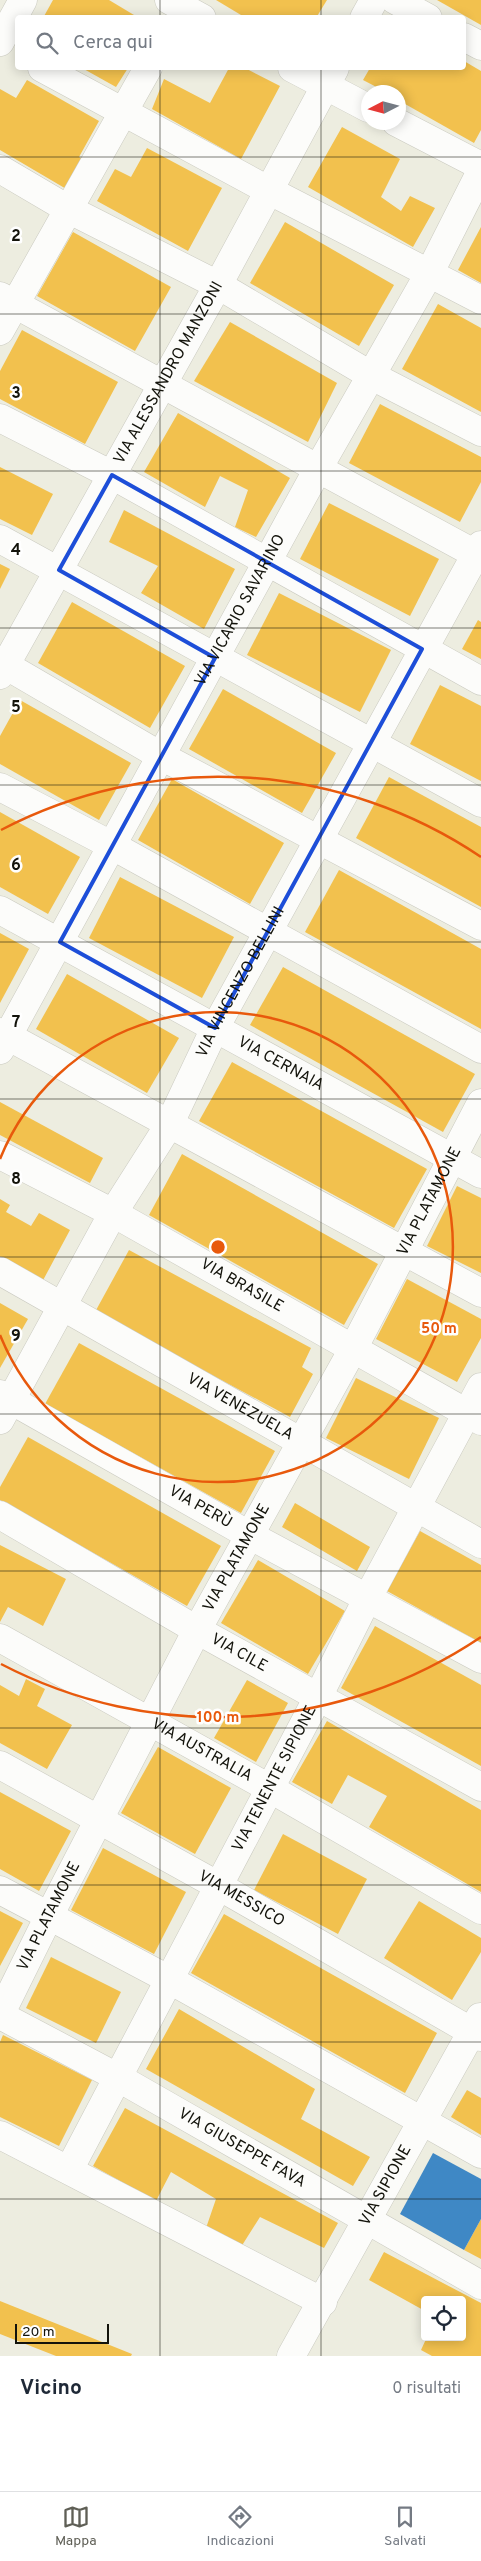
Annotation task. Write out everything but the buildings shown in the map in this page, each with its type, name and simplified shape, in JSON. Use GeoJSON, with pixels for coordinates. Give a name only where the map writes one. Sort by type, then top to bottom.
{"type":"FeatureCollection","features":[{"type":"Feature","properties":{"kind":"street"},"geometry":{"type":"LineString","coordinates":[[16,15],[24,0]]}},
{"type":"Feature","properties":{"kind":"street"},"geometry":{"type":"LineString","coordinates":[[366,15],[374,0]]}},
{"type":"Feature","properties":{"kind":"street"},"geometry":{"type":"LineString","coordinates":[[395,0],[422,15]]}},
{"type":"Feature","properties":{"kind":"street"},"geometry":{"type":"LineString","coordinates":[[15,16],[0,44],[15,53]]}},
{"type":"Feature","properties":{"kind":"street"},"geometry":{"type":"LineString","coordinates":[[466,38],[481,46]]}},
{"type":"Feature","properties":{"kind":"street"},"geometry":{"type":"LineString","coordinates":[[46,70],[268,190],[481,300]]}},
{"type":"Feature","properties":{"kind":"street"},"geometry":{"type":"LineString","coordinates":[[0,331],[7,300],[68,209],[147,70]]}},
{"type":"Feature","properties":{"kind":"street"},"geometry":{"type":"LineString","coordinates":[[300,70],[330,77],[361,102]]}},
{"type":"Feature","properties":{"kind":"street","name":"VIA ALESSANDRO MANZONI"},"geometry":{"type":"LineString","coordinates":[[2,668],[59,570],[218,285],[330,77]]}},
{"type":"Feature","properties":{"kind":"street"},"geometry":{"type":"LineString","coordinates":[[406,127],[481,166]]}},
{"type":"Feature","properties":{"kind":"street"},"geometry":{"type":"LineString","coordinates":[[0,169],[68,209],[218,285],[372,376],[481,432]]}},
{"type":"Feature","properties":{"kind":"street","name":"VIA VICARIO SAVARINO"},"geometry":{"type":"LineString","coordinates":[[2,1040],[60,942],[319,467],[430,272],[481,171]]}},
{"type":"Feature","properties":{"kind":"street"},"geometry":{"type":"LineString","coordinates":[[7,300],[479,552]]}},
{"type":"Feature","properties":{"kind":"street"},"geometry":{"type":"LineString","coordinates":[[0,418],[112,475],[481,681]]}},
{"type":"Feature","properties":{"kind":"street"},"geometry":{"type":"LineString","coordinates":[[0,539],[481,803]]}},
{"type":"Feature","properties":{"kind":"street","name":"VIA VINCENZO BELLINI"},"geometry":{"type":"LineString","coordinates":[[4,1405],[62,1306],[113,1213],[169,1125],[215,1028],[321,840],[422,649],[479,552]]}},
{"type":"Feature","properties":{"kind":"street"},"geometry":{"type":"LineString","coordinates":[[2,668],[161,756],[481,926]]}},
{"type":"Feature","properties":{"kind":"street"},"geometry":{"type":"LineString","coordinates":[[0,788],[113,846],[481,1049]]}},
{"type":"Feature","properties":{"kind":"street","name":"VIA CERNAIA"},"geometry":{"type":"LineString","coordinates":[[0,910],[481,1174]]}},
{"type":"Feature","properties":{"kind":"street"},"geometry":{"type":"LineString","coordinates":[[2,1040],[169,1125],[481,1293]]}},
{"type":"Feature","properties":{"kind":"street","name":"VIA PLATAMONE"},"geometry":{"type":"LineString","coordinates":[[0,2015],[49,1916],[198,1630],[353,1349],[481,1103]]}},
{"type":"Feature","properties":{"kind":"street","name":"VIA BRASILE"},"geometry":{"type":"LineString","coordinates":[[0,1155],[113,1213],[474,1417]]}},
{"type":"Feature","properties":{"kind":"street","name":"VIA VENEZUELA"},"geometry":{"type":"LineString","coordinates":[[0,1271],[481,1544]]}},
{"type":"Feature","properties":{"kind":"street","name":"VIA TENENTE SIPIONE"},"geometry":{"type":"LineString","coordinates":[[69,2170],[318,1697],[367,1599],[417,1509],[474,1417],[481,1387]]}},
{"type":"Feature","properties":{"kind":"street","name":"VIA PERÙ"},"geometry":{"type":"LineString","coordinates":[[4,1405],[481,1659]]}},
{"type":"Feature","properties":{"kind":"street","name":"VIA CILE"},"geometry":{"type":"LineString","coordinates":[[0,1515],[198,1630],[481,1787]]}},
{"type":"Feature","properties":{"kind":"street","name":"VIA AUSTRALIA"},"geometry":{"type":"LineString","coordinates":[[0,1638],[269,1788],[481,1910]]}},
{"type":"Feature","properties":{"kind":"street","name":"VIA MESSICO"},"geometry":{"type":"LineString","coordinates":[[0,1765],[478,2028]]}},
{"type":"Feature","properties":{"kind":"street"},"geometry":{"type":"LineString","coordinates":[[0,1890],[170,1980],[481,2154]]}},
{"type":"Feature","properties":{"kind":"street","name":"VIA GIUSEPPE FAVA"},"geometry":{"type":"LineString","coordinates":[[0,2015],[117,2077],[481,2285]]}},
{"type":"Feature","properties":{"kind":"street","name":"VIA SIPIONE"},"geometry":{"type":"LineString","coordinates":[[292,2356],[368,2221],[421,2120],[478,2028]]}},
{"type":"Feature","properties":{"kind":"street"},"geometry":{"type":"LineString","coordinates":[[0,2135],[323,2302]]}},
{"type":"Feature","properties":{"kind":"highlighted area"},"geometry":{"type":"Polygon","coordinates":[[[112,475],[422,649],[215,1028],[60,942],[215,658],[59,570],[112,475]]]}}]}
